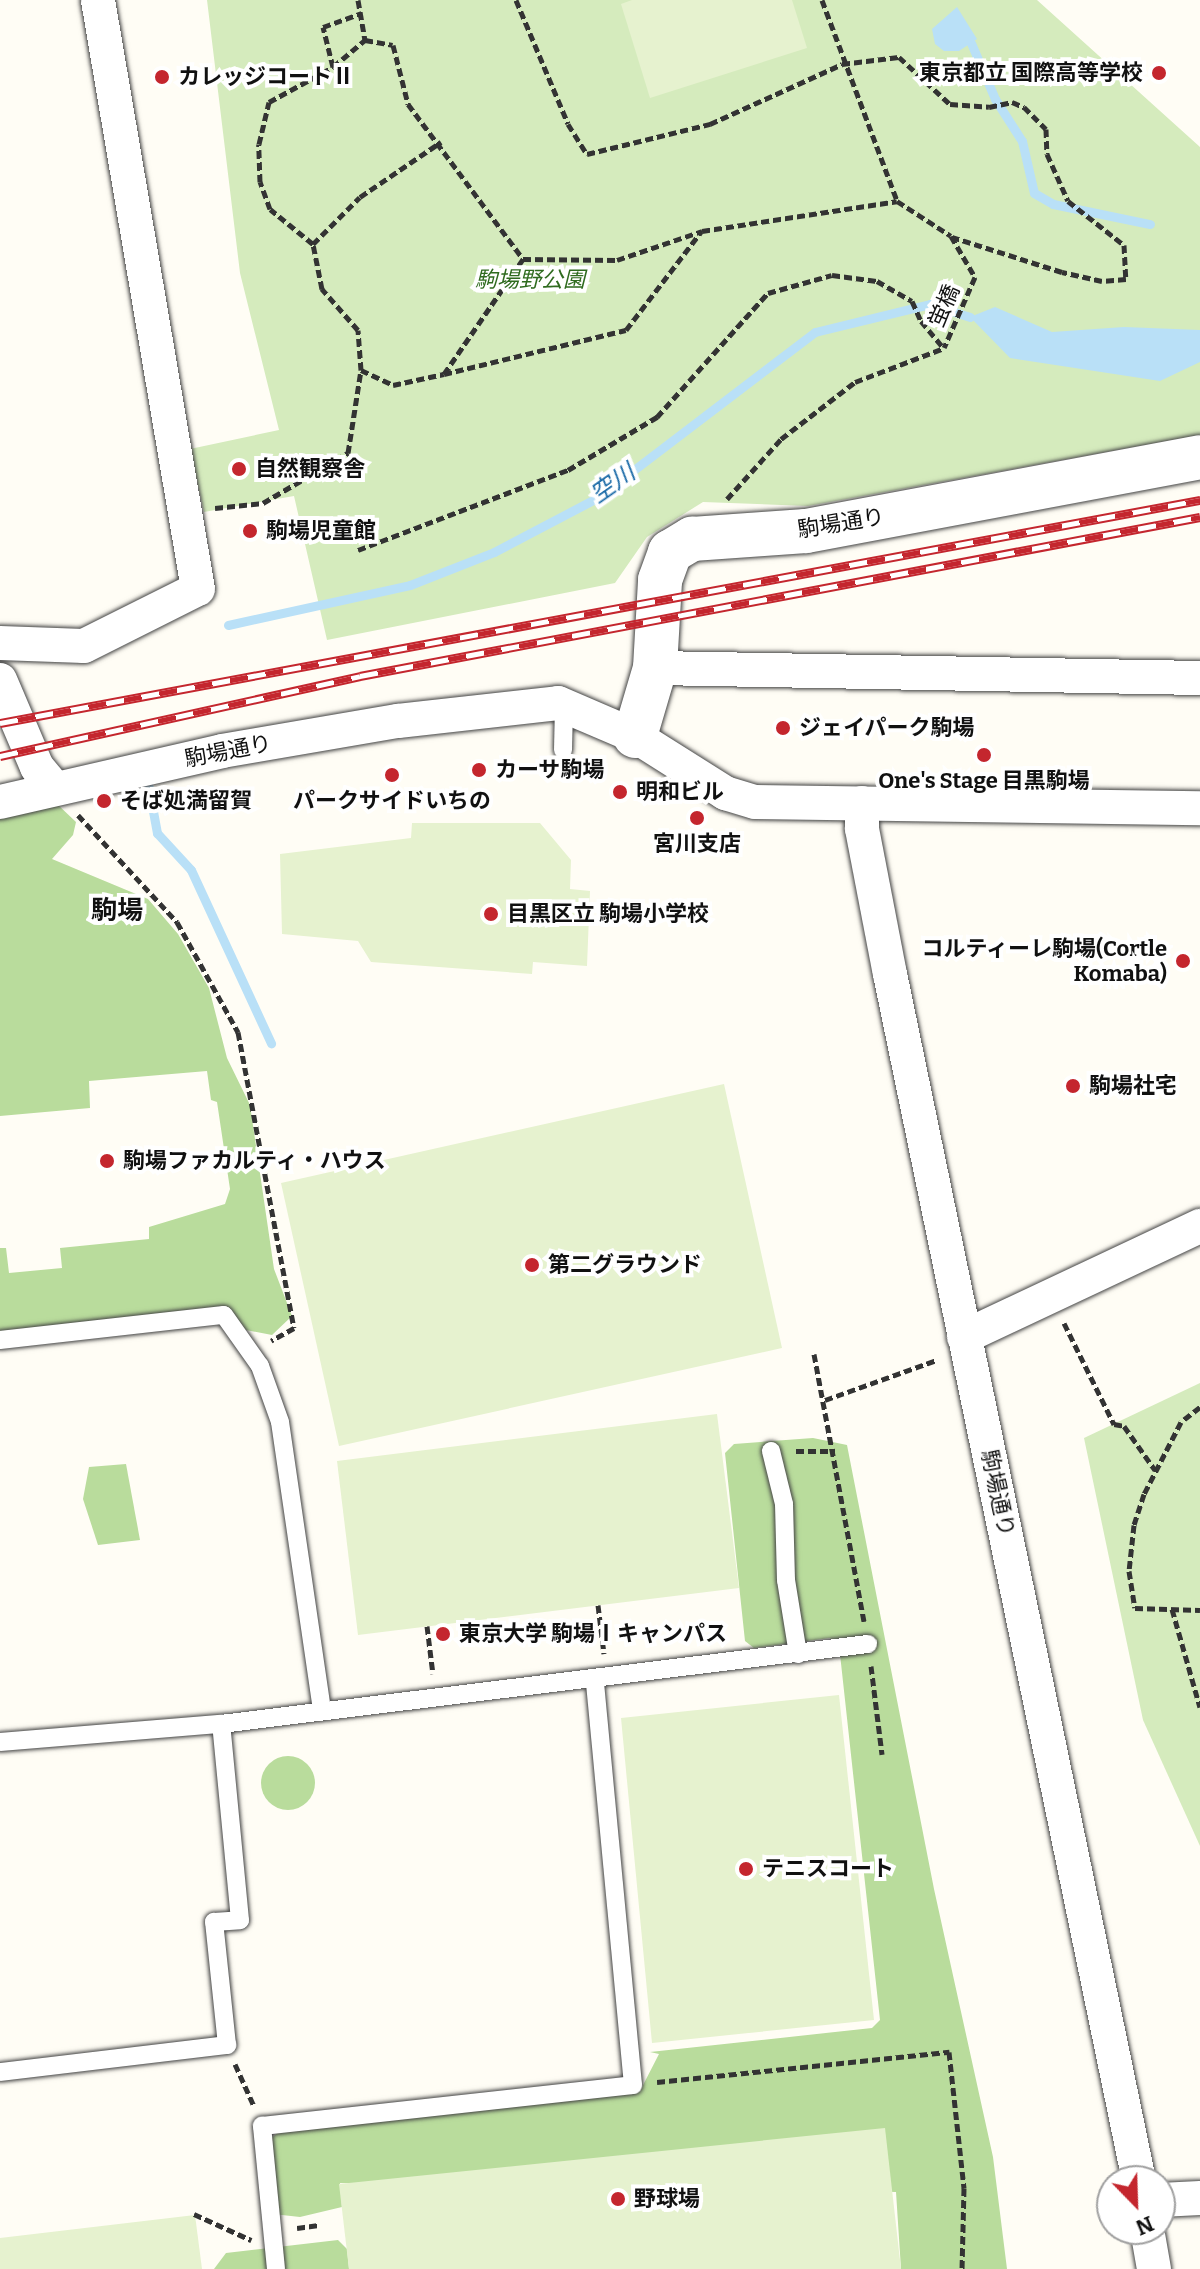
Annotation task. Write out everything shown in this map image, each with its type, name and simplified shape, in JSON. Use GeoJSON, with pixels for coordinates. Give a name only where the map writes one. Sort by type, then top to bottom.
{"type":"FeatureCollection","features":[{"type":"Feature","properties":{"kind":"street"},"geometry":{"type":"LineString","coordinates":[[0,643],[84,646],[198,589],[182,511],[98,0]]}},
{"type":"Feature","properties":{"kind":"street","name":"駒場通り"},"geometry":{"type":"LineString","coordinates":[[692,539],[806,531],[1200,457]]}},
{"type":"Feature","properties":{"kind":"street"},"geometry":{"type":"LineString","coordinates":[[635,736],[655,668],[660,580],[670,552],[692,539]]}},
{"type":"Feature","properties":{"kind":"street"},"geometry":{"type":"LineString","coordinates":[[655,668],[1200,678]]}},
{"type":"Feature","properties":{"kind":"street"},"geometry":{"type":"LineString","coordinates":[[0,680],[37,767],[61,796]]}},
{"type":"Feature","properties":{"kind":"street","name":"駒場通り"},"geometry":{"type":"LineString","coordinates":[[0,802],[61,796],[398,721],[564,705],[635,736],[725,793],[755,802],[1200,808]]}},
{"type":"Feature","properties":{"kind":"street","name":"駒場通り"},"geometry":{"type":"LineString","coordinates":[[862,803],[862,829],[955,1347],[1135,2165]]}},
{"type":"Feature","properties":{"kind":"street"},"geometry":{"type":"LineString","coordinates":[[955,1347],[1200,1226]]}},
{"type":"Feature","properties":{"kind":"street"},"geometry":{"type":"LineString","coordinates":[[1176,2199],[1200,2198]]}},
{"type":"Feature","properties":{"kind":"street"},"geometry":{"type":"LineString","coordinates":[[1150,2245],[1154,2269]]}},
{"type":"Feature","properties":{"kind":"lane"},"geometry":{"type":"LineString","coordinates":[[563,750],[564,705]]}},
{"type":"Feature","properties":{"kind":"lane"},"geometry":{"type":"LineString","coordinates":[[0,1340],[224,1315],[260,1366],[280,1422],[322,1711]]}},
{"type":"Feature","properties":{"kind":"lane"},"geometry":{"type":"LineString","coordinates":[[771,1451],[784,1504],[786,1580],[798,1654]]}},
{"type":"Feature","properties":{"kind":"lane"},"geometry":{"type":"LineString","coordinates":[[0,1742],[221,1724],[601,1680],[868,1644]]}},
{"type":"Feature","properties":{"kind":"lane"},"geometry":{"type":"LineString","coordinates":[[275,2260],[262,2126],[633,2085],[601,1680]]}},
{"type":"Feature","properties":{"kind":"lane"},"geometry":{"type":"LineString","coordinates":[[0,2072],[227,2045],[214,1922],[240,1920],[221,1724]]}},
{"type":"Feature","properties":{"kind":"path"},"geometry":{"type":"LineString","coordinates":[[358,0],[365,40]]}},
{"type":"Feature","properties":{"kind":"path"},"geometry":{"type":"LineString","coordinates":[[516,0],[568,124],[587,154],[710,124],[842,64],[899,57],[950,104],[989,107],[1012,102],[1035,114],[1046,129],[1047,154],[1068,201],[1124,245],[1126,279],[1102,281],[1062,272],[951,236],[897,201],[842,64],[822,0]]}},
{"type":"Feature","properties":{"kind":"path"},"geometry":{"type":"LineString","coordinates":[[333,67],[323,27],[362,13]]}},
{"type":"Feature","properties":{"kind":"path"},"geometry":{"type":"LineString","coordinates":[[182,511],[263,503],[348,453],[361,370],[358,330],[322,289],[313,244],[270,209],[260,182],[259,144],[269,102],[333,67],[365,40]]}},
{"type":"Feature","properties":{"kind":"path"},"geometry":{"type":"LineString","coordinates":[[365,40],[393,45],[408,104],[441,142],[523,259]]}},
{"type":"Feature","properties":{"kind":"path"},"geometry":{"type":"LineString","coordinates":[[313,244],[360,197],[441,142]]}},
{"type":"Feature","properties":{"kind":"path"},"geometry":{"type":"LineString","coordinates":[[523,259],[617,260],[702,231],[897,201]]}},
{"type":"Feature","properties":{"kind":"path"},"geometry":{"type":"LineString","coordinates":[[361,370],[393,385],[626,330],[702,231]]}},
{"type":"Feature","properties":{"kind":"path","name":"蛍橋"},"geometry":{"type":"LineString","coordinates":[[944,348],[975,277],[951,236]]}},
{"type":"Feature","properties":{"kind":"path"},"geometry":{"type":"LineString","coordinates":[[444,374],[523,259]]}},
{"type":"Feature","properties":{"kind":"path"},"geometry":{"type":"LineString","coordinates":[[358,550],[568,470],[657,417],[768,293],[832,275],[877,281],[912,301],[921,321],[944,348],[843,391],[781,439],[692,539]]}},
{"type":"Feature","properties":{"kind":"path"},"geometry":{"type":"LineString","coordinates":[[61,796],[177,922],[238,1032],[294,1328]]}},
{"type":"Feature","properties":{"kind":"path"},"geometry":{"type":"LineString","coordinates":[[1051,1297],[1114,1424],[1124,1426],[1155,1470]]}},
{"type":"Feature","properties":{"kind":"path"},"geometry":{"type":"LineString","coordinates":[[825,1400],[955,1347]]}},
{"type":"Feature","properties":{"kind":"path"},"geometry":{"type":"LineString","coordinates":[[814,1354],[835,1451],[868,1644],[882,1754]]}},
{"type":"Feature","properties":{"kind":"path"},"geometry":{"type":"LineString","coordinates":[[1200,1407],[1181,1422],[1155,1470],[1134,1525],[1129,1571],[1135,1608],[1200,1610]]}},
{"type":"Feature","properties":{"kind":"path"},"geometry":{"type":"LineString","coordinates":[[771,1451],[835,1451]]}},
{"type":"Feature","properties":{"kind":"path"},"geometry":{"type":"LineString","coordinates":[[598,1605],[601,1680]]}},
{"type":"Feature","properties":{"kind":"path"},"geometry":{"type":"LineString","coordinates":[[1172,1609],[1200,1707]]}},
{"type":"Feature","properties":{"kind":"path"},"geometry":{"type":"LineString","coordinates":[[427,1626],[436,1698]]}},
{"type":"Feature","properties":{"kind":"path"},"geometry":{"type":"LineString","coordinates":[[227,2045],[262,2126]]}},
{"type":"Feature","properties":{"kind":"path"},"geometry":{"type":"LineString","coordinates":[[633,2085],[949,2052],[964,2188],[962,2269]]}},
{"type":"Feature","properties":{"kind":"path"},"geometry":{"type":"LineString","coordinates":[[194,2214],[275,2260]]}},
{"type":"Feature","properties":{"kind":"green space","name":"駒場野公園"},"geometry":{"type":"Polygon","coordinates":[[[207,0],[1037,0],[1200,147],[1200,435],[808,506],[703,502],[647,537],[615,583],[327,640],[294,496],[204,512],[190,449],[279,430],[240,273],[207,0]]]}},
{"type":"Feature","properties":{"kind":"green space"},"geometry":{"type":"Polygon","coordinates":[[[632,0],[792,0],[807,48],[650,98],[621,4],[632,0]]]}},
{"type":"Feature","properties":{"kind":"green space"},"geometry":{"type":"Polygon","coordinates":[[[56,803],[76,822],[73,835],[52,859],[148,899],[178,934],[209,988],[227,1058],[250,1105],[274,1269],[292,1316],[272,1335],[246,1330],[228,1307],[0,1334],[0,1248],[6,1248],[9,1273],[62,1268],[60,1248],[149,1239],[149,1227],[225,1204],[230,1189],[217,1102],[211,1100],[207,1071],[89,1081],[90,1108],[0,1116],[0,819],[56,803]]]}},
{"type":"Feature","properties":{"kind":"green space"},"geometry":{"type":"Polygon","coordinates":[[[412,823],[540,823],[571,860],[570,889],[590,891],[587,966],[533,962],[532,974],[371,962],[358,941],[282,934],[280,854],[411,838],[412,823]]]}},
{"type":"Feature","properties":{"kind":"green space","name":"第二グラウンド"},"geometry":{"type":"Polygon","coordinates":[[[724,1084],[782,1348],[339,1446],[281,1183],[724,1084]]]}},
{"type":"Feature","properties":{"kind":"green space"},"geometry":{"type":"Polygon","coordinates":[[[1200,1383],[1200,1846],[1143,1720],[1084,1438],[1200,1383]]]}},
{"type":"Feature","properties":{"kind":"green space"},"geometry":{"type":"Polygon","coordinates":[[[717,1414],[739,1588],[358,1635],[337,1461],[717,1414]]]}},
{"type":"Feature","properties":{"kind":"green space"},"geometry":{"type":"Polygon","coordinates":[[[813,1438],[847,1445],[934,1889],[993,2157],[1007,2269],[901,2269],[896,2192],[340,2183],[342,2207],[300,2217],[273,2214],[268,2141],[281,2130],[622,2095],[640,2091],[659,2054],[650,2052],[872,2028],[880,2020],[839,1645],[830,1638],[754,1648],[745,1641],[725,1453],[734,1444],[813,1438]]]}},
{"type":"Feature","properties":{"kind":"green space"},"geometry":{"type":"Polygon","coordinates":[[[126,1464],[140,1540],[98,1545],[83,1499],[89,1467],[126,1464]]]}},
{"type":"Feature","properties":{"kind":"green space","name":"テニスコート"},"geometry":{"type":"Polygon","coordinates":[[[839,1695],[874,2020],[652,2043],[621,1718],[839,1695]]]}},
{"type":"Feature","properties":{"kind":"green space"},"geometry":{"type":"Polygon","coordinates":[[[288,1756],[299,1758],[307,1764],[313,1772],[313,1794],[307,1802],[299,1808],[288,1810],[277,1808],[269,1802],[263,1794],[261,1783],[263,1772],[269,1764],[277,1758],[288,1756]]]}},
{"type":"Feature","properties":{"kind":"green space","name":"野球場"},"geometry":{"type":"Polygon","coordinates":[[[885,2128],[901,2269],[349,2269],[339,2184],[885,2128]]]}},
{"type":"Feature","properties":{"kind":"green space"},"geometry":{"type":"Polygon","coordinates":[[[195,2215],[202,2269],[0,2269],[0,2238],[195,2215]]]}},
{"type":"Feature","properties":{"kind":"green space"},"geometry":{"type":"Polygon","coordinates":[[[338,2240],[347,2249],[349,2269],[214,2269],[226,2253],[338,2240]]]}},
{"type":"Feature","properties":{"kind":"water"},"geometry":{"type":"Polygon","coordinates":[[[957,7],[977,39],[959,51],[944,51],[935,44],[932,29],[957,7]]]}},
{"type":"Feature","properties":{"kind":"water"},"geometry":{"type":"Polygon","coordinates":[[[995,307],[1052,332],[1124,327],[1200,330],[1200,362],[1160,381],[1010,358],[970,317],[995,307]]]}},
{"type":"Feature","properties":{"kind":"waterway"},"geometry":{"type":"LineString","coordinates":[[971,43],[995,99],[1022,141],[1034,193],[1053,204],[1150,224]]}},
{"type":"Feature","properties":{"kind":"waterway","name":"空川"},"geometry":{"type":"LineString","coordinates":[[228,625],[410,585],[494,552],[597,498],[815,332],[930,304],[970,317]]}},
{"type":"Feature","properties":{"kind":"waterway","name":"空川"},"geometry":{"type":"LineString","coordinates":[[148,784],[157,833],[191,870],[271,1043]]}},
{"type":"Feature","properties":{"kind":"railway"},"geometry":{"type":"LineString","coordinates":[[0,723],[1200,500]]}},
{"type":"Feature","properties":{"kind":"railway"},"geometry":{"type":"LineString","coordinates":[[0,756],[360,676],[1200,517]]}},
{"type":"Feature","properties":{"kind":"place","name":"東京都立 国際高等学校"},"geometry":{"type":"Point","coordinates":[1159,73]}},
{"type":"Feature","properties":{"kind":"place","name":"カレッジコートⅡ"},"geometry":{"type":"Point","coordinates":[162,77]}},
{"type":"Feature","properties":{"kind":"place","name":"自然観察舎"},"geometry":{"type":"Point","coordinates":[239,469]}},
{"type":"Feature","properties":{"kind":"place","name":"駒場児童館"},"geometry":{"type":"Point","coordinates":[250,531]}},
{"type":"Feature","properties":{"kind":"place","name":"ジェイパーク駒場"},"geometry":{"type":"Point","coordinates":[783,728]}},
{"type":"Feature","properties":{"kind":"place","name":"One's Stage 目黒駒場"},"geometry":{"type":"Point","coordinates":[984,755]}},
{"type":"Feature","properties":{"kind":"place","name":"カーサ駒場"},"geometry":{"type":"Point","coordinates":[479,770]}},
{"type":"Feature","properties":{"kind":"place","name":"パークサイドいちの"},"geometry":{"type":"Point","coordinates":[392,775]}},
{"type":"Feature","properties":{"kind":"place","name":"明和ビル"},"geometry":{"type":"Point","coordinates":[620,792]}},
{"type":"Feature","properties":{"kind":"place","name":"そば処満留賀"},"geometry":{"type":"Point","coordinates":[104,801]}},
{"type":"Feature","properties":{"kind":"place","name":"宮川支店"},"geometry":{"type":"Point","coordinates":[697,818]}},
{"type":"Feature","properties":{"kind":"place","name":"目黒区立 駒場小学校"},"geometry":{"type":"Point","coordinates":[491,914]}},
{"type":"Feature","properties":{"kind":"place","name":"コルティーレ駒場(Cortle Komaba)"},"geometry":{"type":"Point","coordinates":[1183,961]}},
{"type":"Feature","properties":{"kind":"place","name":"駒場社宅"},"geometry":{"type":"Point","coordinates":[1073,1086]}},
{"type":"Feature","properties":{"kind":"place","name":"駒場ファカルティ・ハウス"},"geometry":{"type":"Point","coordinates":[107,1161]}},
{"type":"Feature","properties":{"kind":"place","name":"第二グラウンド"},"geometry":{"type":"Point","coordinates":[532,1265]}},
{"type":"Feature","properties":{"kind":"place","name":"東京大学 駒場Ⅰキャンパス"},"geometry":{"type":"Point","coordinates":[443,1634]}},
{"type":"Feature","properties":{"kind":"place","name":"テニスコート"},"geometry":{"type":"Point","coordinates":[746,1869]}},
{"type":"Feature","properties":{"kind":"place","name":"野球場"},"geometry":{"type":"Point","coordinates":[618,2199]}},
{"type":"Feature","properties":{"kind":"district","name":"駒場"},"geometry":{"type":"Point","coordinates":[117,911]}}]}
